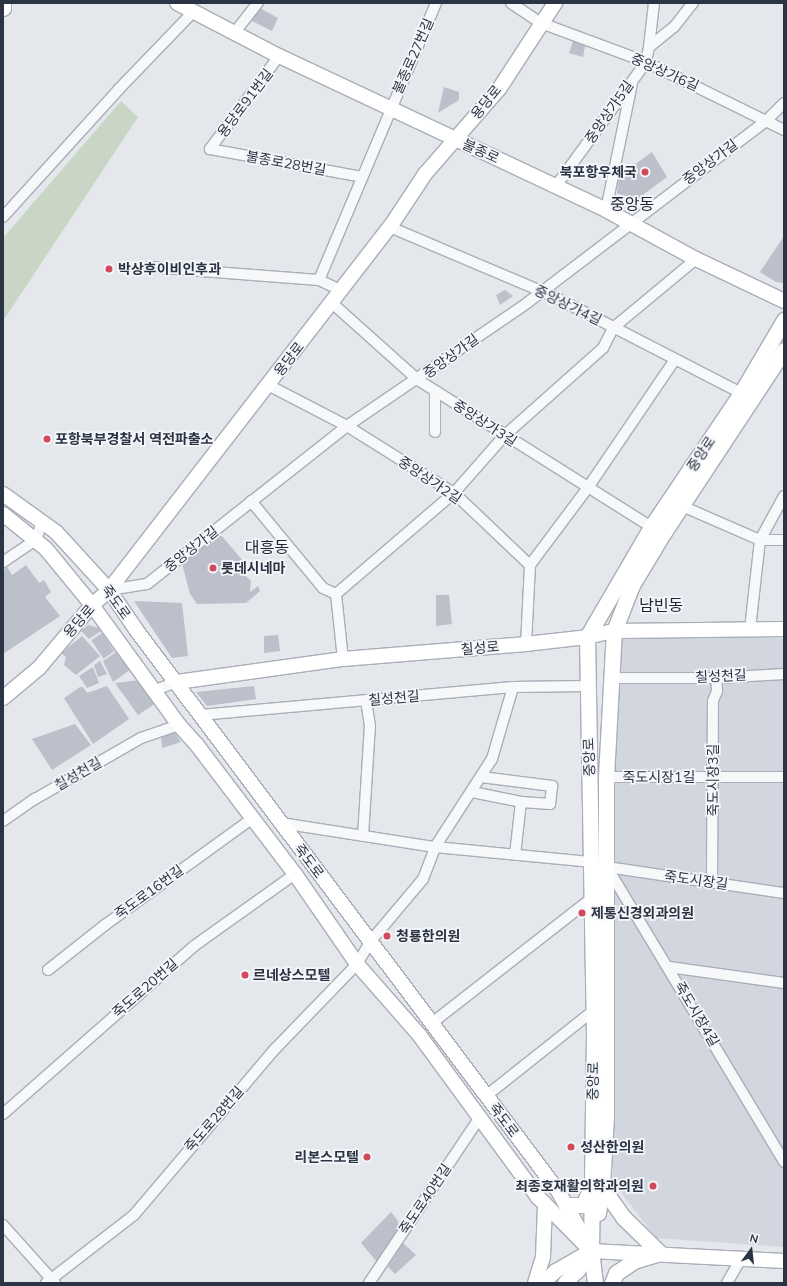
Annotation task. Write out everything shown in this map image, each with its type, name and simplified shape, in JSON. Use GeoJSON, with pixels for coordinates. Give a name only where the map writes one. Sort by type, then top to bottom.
{"type":"FeatureCollection","features":[{"type":"Feature","properties":{"kind":"main road"},"geometry":{"type":"LineString","coordinates":[[3,8],[4,3]]}},
{"type":"Feature","properties":{"kind":"main road","name":"불종로"},"geometry":{"type":"LineString","coordinates":[[177,3],[280,56],[389,109],[606,210],[696,258],[784,301]]}},
{"type":"Feature","properties":{"kind":"main road","name":"용당로"},"geometry":{"type":"LineString","coordinates":[[3,698],[39,668],[92,605],[109,590],[390,227],[425,174],[499,88],[555,3]]}},
{"type":"Feature","properties":{"kind":"main road","name":"중앙로"},"geometry":{"type":"LineString","coordinates":[[587,1283],[592,1251],[596,1187],[592,862],[587,637],[651,528],[741,393],[784,320]]}},
{"type":"Feature","properties":{"kind":"main road","name":"중앙로"},"geometry":{"type":"LineString","coordinates":[[596,1187],[606,1115],[606,777],[610,678],[614,631],[632,586],[682,506],[784,350]]}},
{"type":"Feature","properties":{"kind":"main road","name":"죽도로"},"geometry":{"type":"LineString","coordinates":[[3,494],[56,532],[109,590],[136,630],[177,682],[200,715],[432,1023],[566,1205],[592,1251]]}},
{"type":"Feature","properties":{"kind":"main road","name":"죽도로"},"geometry":{"type":"LineString","coordinates":[[3,514],[36,540],[92,605],[179,725],[253,818],[295,874],[357,964],[420,1036],[545,1204],[592,1251]]}},
{"type":"Feature","properties":{"kind":"main road","name":"칠성로"},"geometry":{"type":"LineString","coordinates":[[177,682],[343,660],[526,644],[587,637],[614,631],[784,629]]}},
{"type":"Feature","properties":{"kind":"main road"},"geometry":{"type":"LineString","coordinates":[[566,1205],[583,1205],[596,1187],[623,1217],[660,1253]]}},
{"type":"Feature","properties":{"kind":"main road"},"geometry":{"type":"LineString","coordinates":[[535,1283],[543,1257],[545,1204]]}},
{"type":"Feature","properties":{"kind":"main road"},"geometry":{"type":"LineString","coordinates":[[565,1283],[578,1271],[592,1251]]}},
{"type":"Feature","properties":{"kind":"main road"},"geometry":{"type":"LineString","coordinates":[[543,1283],[556,1271],[592,1251],[742,1257],[784,1261]]}},
{"type":"Feature","properties":{"kind":"main road","name":"중앙로"},"geometry":{"type":"LineString","coordinates":[[592,1251],[595,1283]]}},
{"type":"Feature","properties":{"kind":"main road"},"geometry":{"type":"LineString","coordinates":[[612,1283],[616,1273],[634,1261],[660,1253]]}},
{"type":"Feature","properties":{"kind":"street"},"geometry":{"type":"LineString","coordinates":[[235,32],[258,3]]}},
{"type":"Feature","properties":{"kind":"street","name":"불종로27번길"},"geometry":{"type":"LineString","coordinates":[[389,109],[436,3]]}},
{"type":"Feature","properties":{"kind":"street","name":"중앙상가6길"},"geometry":{"type":"LineString","coordinates":[[511,3],[541,23],[646,62],[767,120],[784,130]]}},
{"type":"Feature","properties":{"kind":"street","name":"중앙상가5길"},"geometry":{"type":"LineString","coordinates":[[556,186],[646,62],[654,3]]}},
{"type":"Feature","properties":{"kind":"street"},"geometry":{"type":"LineString","coordinates":[[649,47],[674,27],[693,3]]}},
{"type":"Feature","properties":{"kind":"street"},"geometry":{"type":"LineString","coordinates":[[3,217],[118,90],[194,11]]}},
{"type":"Feature","properties":{"kind":"street","name":"용당로91번길"},"geometry":{"type":"LineString","coordinates":[[210,149],[280,56]]}},
{"type":"Feature","properties":{"kind":"street"},"geometry":{"type":"LineString","coordinates":[[606,210],[633,78]]}},
{"type":"Feature","properties":{"kind":"street","name":"중앙상가길"},"geometry":{"type":"LineString","coordinates":[[109,590],[147,584],[347,426],[418,380],[541,291],[767,120],[784,102]]}},
{"type":"Feature","properties":{"kind":"street"},"geometry":{"type":"LineString","coordinates":[[319,280],[389,109]]}},
{"type":"Feature","properties":{"kind":"street","name":"불종로28번길"},"geometry":{"type":"LineString","coordinates":[[210,149],[362,177]]}},
{"type":"Feature","properties":{"kind":"street","name":"중앙상가4길"},"geometry":{"type":"LineString","coordinates":[[390,227],[541,291],[674,361],[741,393]]}},
{"type":"Feature","properties":{"kind":"street"},"geometry":{"type":"LineString","coordinates":[[336,594],[454,493],[504,436],[603,348],[613,328],[696,258]]}},
{"type":"Feature","properties":{"kind":"street"},"geometry":{"type":"LineString","coordinates":[[149,266],[319,280],[340,290]]}},
{"type":"Feature","properties":{"kind":"street","name":"중앙상가3길"},"geometry":{"type":"LineString","coordinates":[[332,303],[418,380],[504,436],[588,486],[651,528]]}},
{"type":"Feature","properties":{"kind":"street"},"geometry":{"type":"LineString","coordinates":[[526,644],[530,565],[588,486],[674,361]]}},
{"type":"Feature","properties":{"kind":"street","name":"중앙상가2길"},"geometry":{"type":"LineString","coordinates":[[268,385],[347,426],[454,493],[530,565]]}},
{"type":"Feature","properties":{"kind":"street"},"geometry":{"type":"LineString","coordinates":[[435,391],[435,432]]}},
{"type":"Feature","properties":{"kind":"street"},"geometry":{"type":"LineString","coordinates":[[750,629],[760,540],[784,496]]}},
{"type":"Feature","properties":{"kind":"street"},"geometry":{"type":"LineString","coordinates":[[251,501],[323,588],[336,594]]}},
{"type":"Feature","properties":{"kind":"street"},"geometry":{"type":"LineString","coordinates":[[682,506],[760,540],[784,540]]}},
{"type":"Feature","properties":{"kind":"street"},"geometry":{"type":"LineString","coordinates":[[3,562],[36,540],[42,521]]}},
{"type":"Feature","properties":{"kind":"street"},"geometry":{"type":"LineString","coordinates":[[336,594],[343,660]]}},
{"type":"Feature","properties":{"kind":"street","name":"칠성천길"},"geometry":{"type":"LineString","coordinates":[[610,678],[716,678],[784,674]]}},
{"type":"Feature","properties":{"kind":"street","name":"죽도시장3길"},"geometry":{"type":"LineString","coordinates":[[712,882],[713,701],[717,692],[716,678]]}},
{"type":"Feature","properties":{"kind":"street"},"geometry":{"type":"LineString","coordinates":[[155,690],[177,682]]}},
{"type":"Feature","properties":{"kind":"street","name":"칠성천길"},"geometry":{"type":"LineString","coordinates":[[200,715],[513,687],[587,686]]}},
{"type":"Feature","properties":{"kind":"street","name":"죽도로28번길"},"geometry":{"type":"LineString","coordinates":[[51,1282],[134,1215],[270,1055],[357,964],[370,942],[423,879],[435,848],[492,759],[513,687]]}},
{"type":"Feature","properties":{"kind":"street"},"geometry":{"type":"LineString","coordinates":[[364,836],[370,726],[366,700]]}},
{"type":"Feature","properties":{"kind":"street","name":"칠성천길"},"geometry":{"type":"LineString","coordinates":[[3,821],[35,799],[141,738],[179,725]]}},
{"type":"Feature","properties":{"kind":"street"},"geometry":{"type":"LineString","coordinates":[[472,792],[521,802],[550,804],[552,786],[481,777]]}},
{"type":"Feature","properties":{"kind":"street","name":"죽도시장1길"},"geometry":{"type":"LineString","coordinates":[[606,777],[784,777]]}},
{"type":"Feature","properties":{"kind":"street"},"geometry":{"type":"LineString","coordinates":[[515,855],[521,802]]}},
{"type":"Feature","properties":{"kind":"street","name":"죽도로16번길"},"geometry":{"type":"LineString","coordinates":[[48,970],[105,925],[253,818]]}},
{"type":"Feature","properties":{"kind":"street"},"geometry":{"type":"LineString","coordinates":[[281,823],[435,848],[592,862]]}},
{"type":"Feature","properties":{"kind":"street","name":"죽도시장길"},"geometry":{"type":"LineString","coordinates":[[607,868],[784,893]]}},
{"type":"Feature","properties":{"kind":"street","name":"죽도시장4길"},"geometry":{"type":"LineString","coordinates":[[607,868],[784,1162]]}},
{"type":"Feature","properties":{"kind":"street","name":"죽도로20번길"},"geometry":{"type":"LineString","coordinates":[[3,1114],[194,946],[295,874]]}},
{"type":"Feature","properties":{"kind":"street"},"geometry":{"type":"LineString","coordinates":[[432,1023],[592,898]]}},
{"type":"Feature","properties":{"kind":"street"},"geometry":{"type":"LineString","coordinates":[[668,967],[784,983]]}},
{"type":"Feature","properties":{"kind":"street"},"geometry":{"type":"LineString","coordinates":[[486,1096],[594,1010]]}},
{"type":"Feature","properties":{"kind":"street","name":"죽도로40번길"},"geometry":{"type":"LineString","coordinates":[[369,1283],[481,1116]]}},
{"type":"Feature","properties":{"kind":"street"},"geometry":{"type":"LineString","coordinates":[[3,1225],[51,1282]]}},
{"type":"Feature","properties":{"kind":"street"},"geometry":{"type":"LineString","coordinates":[[727,1283],[742,1257]]}},
{"type":"Feature","properties":{"kind":"shaded area"},"geometry":{"type":"Polygon","coordinates":[[[618,637],[784,638],[784,1247],[656,1238],[613,1182],[607,878],[618,637]]]}},
{"type":"Feature","properties":{"kind":"green space"},"geometry":{"type":"Polygon","coordinates":[[[121,101],[138,117],[3,321],[3,238],[121,101]]]}},
{"type":"Feature","properties":{"kind":"building"},"geometry":{"type":"Polygon","coordinates":[[[256,6],[278,18],[272,31],[246,18],[256,6]]]}},
{"type":"Feature","properties":{"kind":"building"},"geometry":{"type":"Polygon","coordinates":[[[574,38],[586,41],[583,57],[569,53],[574,38]]]}},
{"type":"Feature","properties":{"kind":"building"},"geometry":{"type":"Polygon","coordinates":[[[444,87],[459,92],[459,100],[438,113],[444,87]]]}},
{"type":"Feature","properties":{"kind":"building","name":"북포항우체국"},"geometry":{"type":"Polygon","coordinates":[[[652,152],[667,177],[636,200],[617,193],[619,176],[652,152]]]}},
{"type":"Feature","properties":{"kind":"building"},"geometry":{"type":"Polygon","coordinates":[[[784,236],[783,283],[776,282],[760,272],[784,236]]]}},
{"type":"Feature","properties":{"kind":"building"},"geometry":{"type":"Polygon","coordinates":[[[505,290],[513,296],[500,305],[496,295],[505,290]]]}},
{"type":"Feature","properties":{"kind":"building","name":"롯데시네마"},"geometry":{"type":"Polygon","coordinates":[[[221,535],[244,562],[244,574],[251,581],[250,592],[258,586],[260,591],[246,603],[197,604],[190,594],[181,560],[221,535]]]}},
{"type":"Feature","properties":{"kind":"building"},"geometry":{"type":"Polygon","coordinates":[[[26,565],[39,583],[44,580],[51,592],[45,597],[60,616],[3,654],[3,570],[7,567],[12,575],[26,565]]]}},
{"type":"Feature","properties":{"kind":"building"},"geometry":{"type":"Polygon","coordinates":[[[436,595],[449,595],[452,624],[436,626],[436,595]]]}},
{"type":"Feature","properties":{"kind":"building"},"geometry":{"type":"Polygon","coordinates":[[[134,601],[182,603],[188,656],[172,658],[134,601]]]}},
{"type":"Feature","properties":{"kind":"building"},"geometry":{"type":"Polygon","coordinates":[[[88,625],[99,628],[101,631],[89,639],[81,631],[88,625]]]}},
{"type":"Feature","properties":{"kind":"building"},"geometry":{"type":"Polygon","coordinates":[[[102,633],[114,651],[104,659],[91,640],[102,633]]]}},
{"type":"Feature","properties":{"kind":"building"},"geometry":{"type":"Polygon","coordinates":[[[278,635],[280,651],[264,653],[264,636],[278,635]]]}},
{"type":"Feature","properties":{"kind":"building"},"geometry":{"type":"Polygon","coordinates":[[[82,636],[100,656],[76,675],[64,665],[66,657],[61,653],[82,636]]]}},
{"type":"Feature","properties":{"kind":"building"},"geometry":{"type":"Polygon","coordinates":[[[116,652],[130,670],[113,682],[103,661],[116,652]]]}},
{"type":"Feature","properties":{"kind":"building"},"geometry":{"type":"Polygon","coordinates":[[[100,661],[107,674],[98,677],[94,665],[100,661]]]}},
{"type":"Feature","properties":{"kind":"building"},"geometry":{"type":"Polygon","coordinates":[[[93,667],[99,683],[87,688],[79,676],[93,667]]]}},
{"type":"Feature","properties":{"kind":"building"},"geometry":{"type":"Polygon","coordinates":[[[139,680],[156,703],[138,715],[115,683],[139,680]]]}},
{"type":"Feature","properties":{"kind":"building"},"geometry":{"type":"Polygon","coordinates":[[[107,686],[129,719],[93,744],[64,698],[80,687],[83,687],[87,693],[107,686]]]}},
{"type":"Feature","properties":{"kind":"building"},"geometry":{"type":"Polygon","coordinates":[[[254,686],[256,699],[207,706],[196,692],[254,686]]]}},
{"type":"Feature","properties":{"kind":"building"},"geometry":{"type":"Polygon","coordinates":[[[75,724],[91,745],[52,770],[32,739],[75,724]]]}},
{"type":"Feature","properties":{"kind":"building"},"geometry":{"type":"Polygon","coordinates":[[[174,732],[181,742],[162,748],[161,736],[174,732]]]}},
{"type":"Feature","properties":{"kind":"building"},"geometry":{"type":"Polygon","coordinates":[[[391,1212],[398,1221],[399,1229],[377,1262],[361,1243],[391,1212]]]}},
{"type":"Feature","properties":{"kind":"building"},"geometry":{"type":"Polygon","coordinates":[[[402,1242],[416,1255],[395,1274],[388,1267],[402,1242]]]}},
{"type":"Feature","properties":{"kind":"place","name":"북포항우체국"},"geometry":{"type":"Point","coordinates":[645,172]}},
{"type":"Feature","properties":{"kind":"place","name":"박상후이비인후과"},"geometry":{"type":"Point","coordinates":[109,269]}},
{"type":"Feature","properties":{"kind":"place","name":"포항북부경찰서 역전파출소"},"geometry":{"type":"Point","coordinates":[47,439]}},
{"type":"Feature","properties":{"kind":"place","name":"롯데시네마"},"geometry":{"type":"Point","coordinates":[213,568]}},
{"type":"Feature","properties":{"kind":"place","name":"제통신경외과의원"},"geometry":{"type":"Point","coordinates":[582,913]}},
{"type":"Feature","properties":{"kind":"place","name":"청룡한의원"},"geometry":{"type":"Point","coordinates":[387,936]}},
{"type":"Feature","properties":{"kind":"place","name":"르네상스모텔"},"geometry":{"type":"Point","coordinates":[245,975]}},
{"type":"Feature","properties":{"kind":"place","name":"성산한의원"},"geometry":{"type":"Point","coordinates":[571,1147]}},
{"type":"Feature","properties":{"kind":"place","name":"리본스모텔"},"geometry":{"type":"Point","coordinates":[367,1157]}},
{"type":"Feature","properties":{"kind":"place","name":"최종호재활의학과의원"},"geometry":{"type":"Point","coordinates":[653,1186]}},
{"type":"Feature","properties":{"kind":"district","name":"중앙동"},"geometry":{"type":"Point","coordinates":[632,204]}},
{"type":"Feature","properties":{"kind":"district","name":"대흥동"},"geometry":{"type":"Point","coordinates":[267,547]}},
{"type":"Feature","properties":{"kind":"district","name":"남빈동"},"geometry":{"type":"Point","coordinates":[661,605]}}]}
